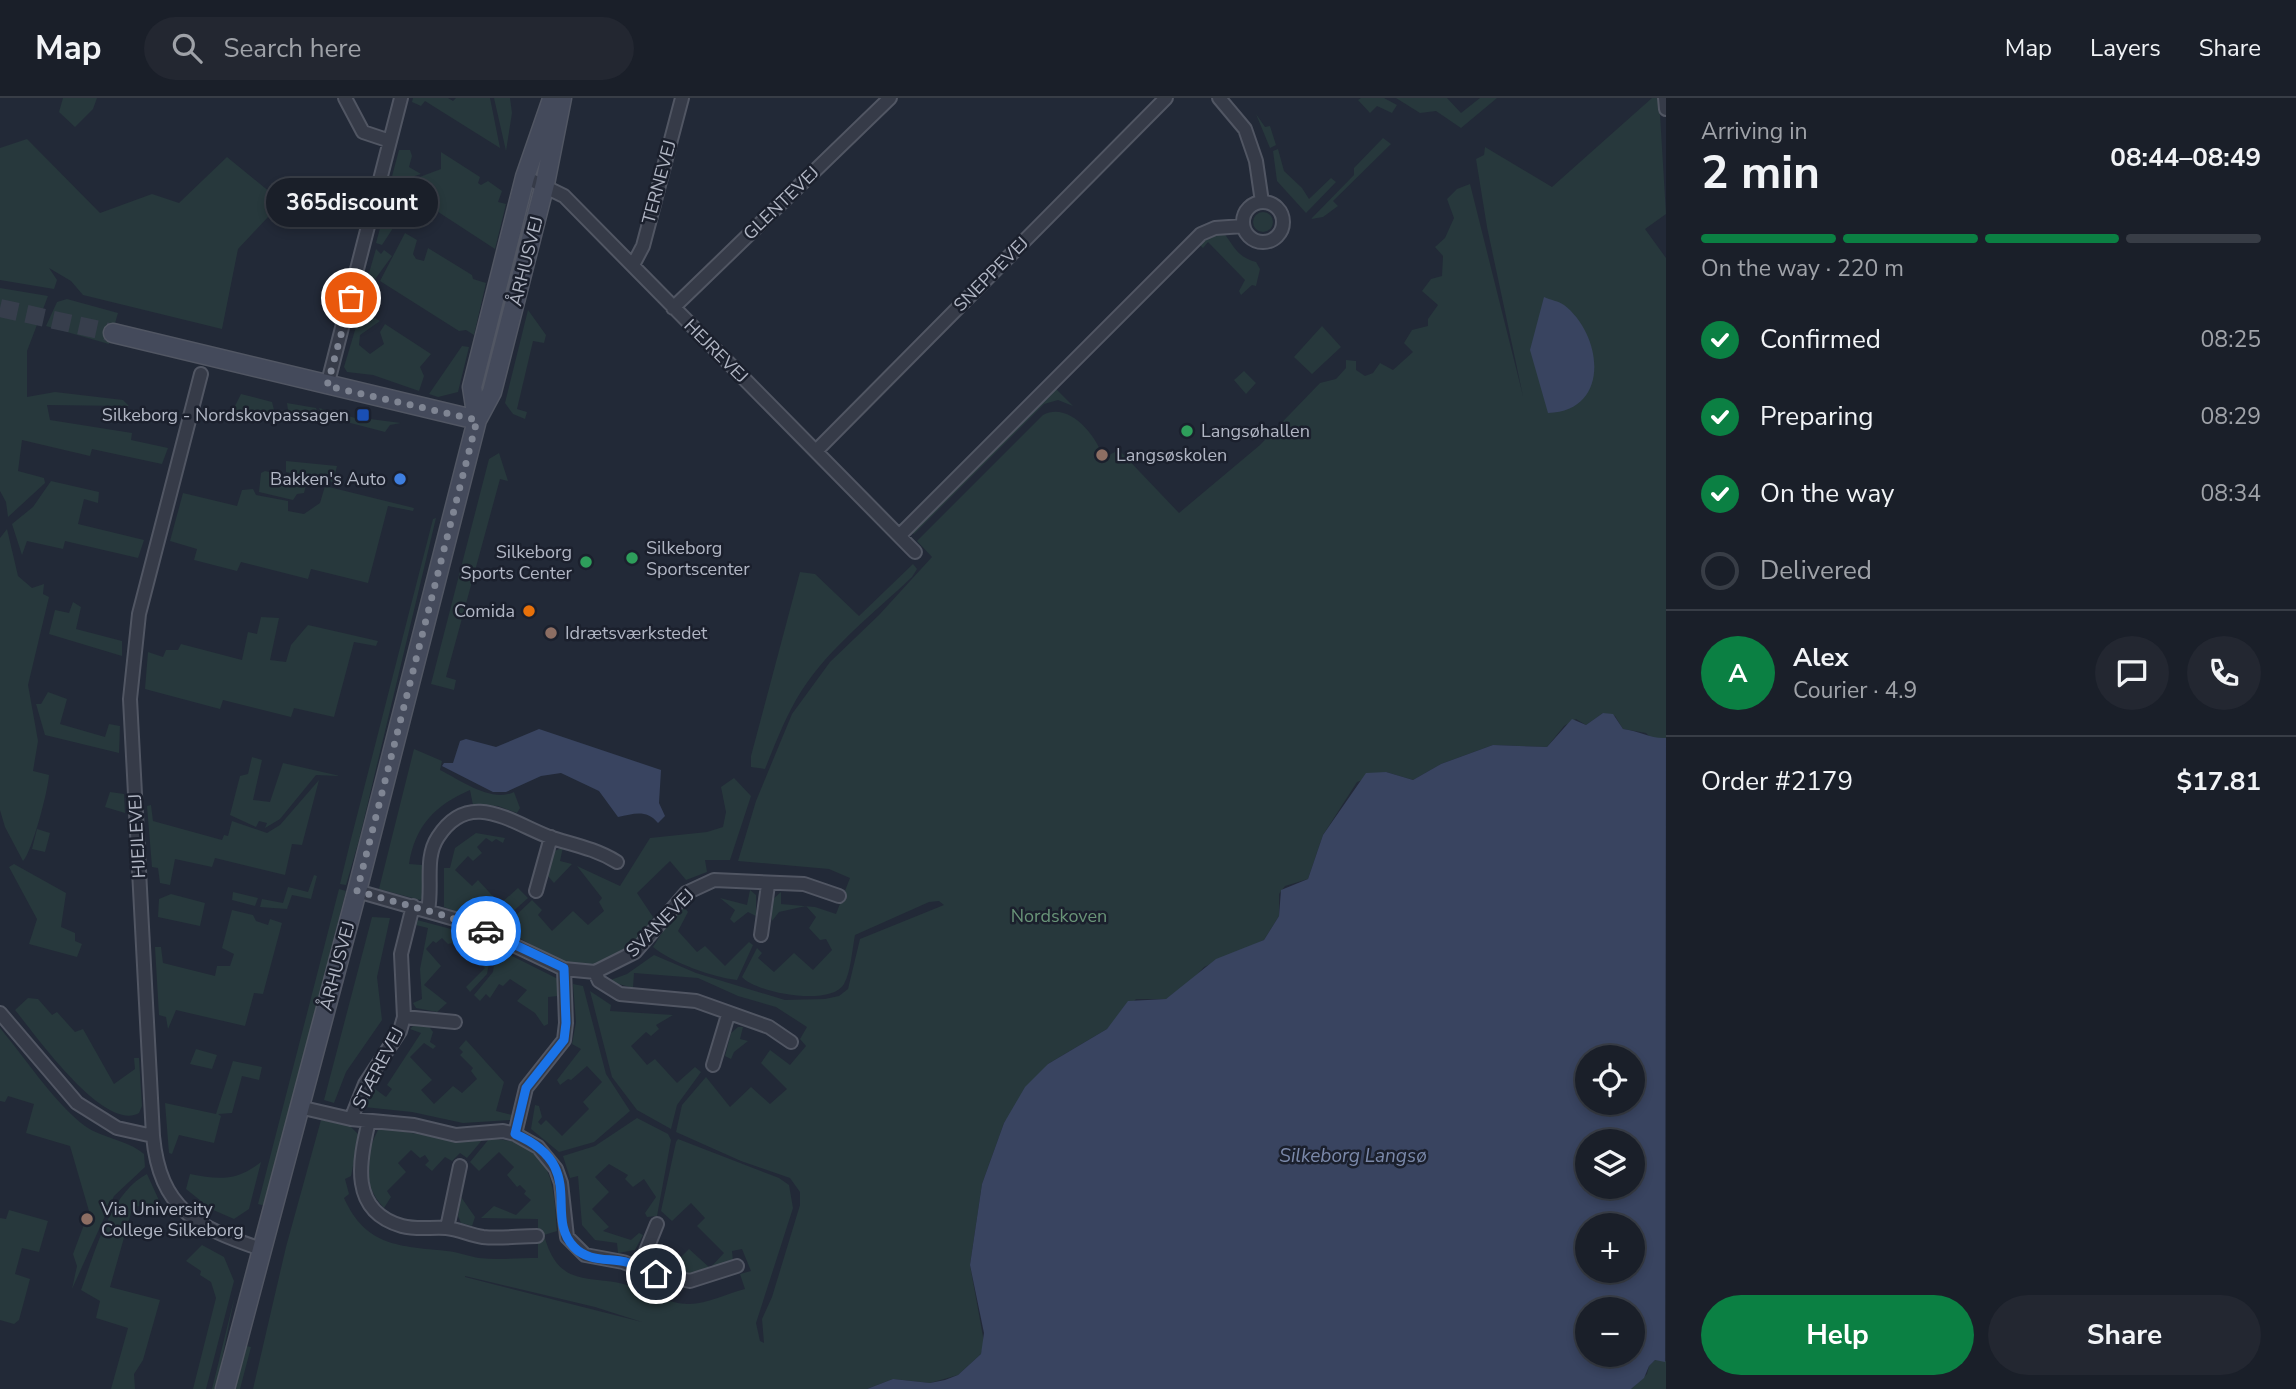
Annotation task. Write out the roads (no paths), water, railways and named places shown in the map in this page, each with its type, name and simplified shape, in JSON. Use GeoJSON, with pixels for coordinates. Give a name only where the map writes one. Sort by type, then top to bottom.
{"type":"FeatureCollection","features":[{"type":"Feature","properties":{"kind":"street"},"geometry":{"type":"LineString","coordinates":[[345,98],[363,132],[390,141]]}},
{"type":"Feature","properties":{"kind":"street"},"geometry":{"type":"LineString","coordinates":[[327,386],[401,98]]}},
{"type":"Feature","properties":{"kind":"street","name":"ÅRHUSVEJ"},"geometry":{"type":"LineString","coordinates":[[477,420],[472,387],[525,177],[552,98]]}},
{"type":"Feature","properties":{"kind":"street","name":"ÅRHUSVEJ"},"geometry":{"type":"LineString","coordinates":[[225,1389],[357,891],[477,420],[492,392],[545,184],[562,98]]}},
{"type":"Feature","properties":{"kind":"street","name":"TERNEVEJ"},"geometry":{"type":"LineString","coordinates":[[632,265],[643,246],[682,98]]}},
{"type":"Feature","properties":{"kind":"street","name":"GLENTEVEJ"},"geometry":{"type":"LineString","coordinates":[[673,308],[890,98]]}},
{"type":"Feature","properties":{"kind":"street","name":"SNEPPEVEJ"},"geometry":{"type":"LineString","coordinates":[[816,451],[1166,98]]}},
{"type":"Feature","properties":{"kind":"street"},"geometry":{"type":"LineString","coordinates":[[1219,98],[1245,129],[1256,161],[1262,202]]}},
{"type":"Feature","properties":{"kind":"street"},"geometry":{"type":"LineString","coordinates":[[1665,98],[1666,109]]}},
{"type":"Feature","properties":{"kind":"street","name":"HEJREVEJ"},"geometry":{"type":"LineString","coordinates":[[525,177],[545,184],[564,196],[915,552]]}},
{"type":"Feature","properties":{"kind":"street"},"geometry":{"type":"LineString","coordinates":[[1262,202],[1272,204],[1280,212],[1283,222],[1280,232],[1271,240],[1260,242],[1249,236],[1244,226],[1249,208],[1262,202]]}},
{"type":"Feature","properties":{"kind":"street"},"geometry":{"type":"LineString","coordinates":[[900,535],[1200,234],[1215,228],[1244,226]]}},
{"type":"Feature","properties":{"kind":"street"},"geometry":{"type":"LineString","coordinates":[[113,332],[327,386],[477,420]]}},
{"type":"Feature","properties":{"kind":"street","name":"HJEJLEVEJ"},"geometry":{"type":"LineString","coordinates":[[201,374],[139,614],[130,699],[153,1136],[161,1182],[177,1204],[209,1229],[261,1249]]}},
{"type":"Feature","properties":{"kind":"street"},"geometry":{"type":"LineString","coordinates":[[428,910],[432,851],[437,838],[457,818],[484,811],[498,813],[551,837],[594,850],[617,862]]}},
{"type":"Feature","properties":{"kind":"street"},"geometry":{"type":"LineString","coordinates":[[536,891],[551,837]]}},
{"type":"Feature","properties":{"kind":"street","name":"SVANEVEJ"},"geometry":{"type":"LineString","coordinates":[[595,972],[635,952],[686,893],[714,880],[732,879],[768,885],[804,884],[839,896]]}},
{"type":"Feature","properties":{"kind":"street"},"geometry":{"type":"LineString","coordinates":[[761,936],[768,885]]}},
{"type":"Feature","properties":{"kind":"street"},"geometry":{"type":"LineString","coordinates":[[357,891],[476,926],[564,968],[595,972],[599,981],[620,994],[683,998],[769,1027],[791,1042]]}},
{"type":"Feature","properties":{"kind":"street","name":"STÆREVEJ"},"geometry":{"type":"LineString","coordinates":[[351,1119],[365,1084],[390,1049],[404,1017],[401,954],[413,906]]}},
{"type":"Feature","properties":{"kind":"street"},"geometry":{"type":"LineString","coordinates":[[564,968],[564,1040],[526,1088],[515,1134],[538,1147],[555,1169],[561,1183],[564,1225],[574,1248],[597,1259],[640,1266],[666,1277],[690,1281],[737,1266]]}},
{"type":"Feature","properties":{"kind":"street"},"geometry":{"type":"LineString","coordinates":[[0,1013],[77,1103],[117,1128],[153,1136]]}},
{"type":"Feature","properties":{"kind":"street"},"geometry":{"type":"LineString","coordinates":[[713,1065],[728,1015]]}},
{"type":"Feature","properties":{"kind":"street","name":"STÆREVEJ"},"geometry":{"type":"LineString","coordinates":[[404,1017],[455,1022]]}},
{"type":"Feature","properties":{"kind":"street","name":"STÆREVEJ"},"geometry":{"type":"LineString","coordinates":[[299,1107],[351,1119],[414,1125],[456,1135],[503,1131],[515,1134]]}},
{"type":"Feature","properties":{"kind":"street","name":"STÆREVEJ"},"geometry":{"type":"LineString","coordinates":[[369,1121],[359,1168],[367,1198],[388,1219],[401,1225],[447,1228],[483,1237],[537,1236]]}},
{"type":"Feature","properties":{"kind":"street"},"geometry":{"type":"LineString","coordinates":[[447,1228],[460,1166]]}},
{"type":"Feature","properties":{"kind":"street"},"geometry":{"type":"LineString","coordinates":[[640,1266],[657,1224]]}},
{"type":"Feature","properties":{"kind":"water"},"geometry":{"type":"Polygon","coordinates":[[[1544,297],[1562,304],[1577,318],[1587,334],[1593,352],[1594,370],[1591,386],[1583,400],[1568,409],[1548,413],[1530,350],[1544,297]]]}},
{"type":"Feature","properties":{"kind":"water","name":"Silkeborg Langsø"},"geometry":{"type":"Polygon","coordinates":[[[1603,713],[1613,714],[1623,729],[1666,738],[1665,1362],[1655,1360],[1644,1378],[1631,1389],[867,1389],[893,1379],[930,1383],[945,1380],[958,1375],[981,1354],[984,1333],[970,1265],[982,1184],[1004,1123],[1025,1087],[1048,1064],[1107,1029],[1128,1001],[1166,999],[1216,959],[1264,940],[1279,916],[1281,890],[1308,879],[1323,835],[1366,773],[1386,772],[1413,780],[1441,764],[1493,745],[1547,747],[1572,719],[1586,725],[1603,713]]]}},
{"type":"Feature","properties":{"kind":"water"},"geometry":{"type":"Polygon","coordinates":[[[539,729],[661,770],[659,803],[665,816],[658,823],[644,814],[618,817],[599,791],[561,773],[541,776],[506,792],[493,792],[442,766],[444,763],[453,763],[460,741],[466,739],[496,747],[539,729]]]}},
{"type":"Feature","properties":{"kind":"tunnel"},"geometry":{"type":"LineString","coordinates":[[0,308],[113,333]]}},
{"type":"Feature","properties":{"kind":"place","name":"365discount"},"geometry":{"type":"Point","coordinates":[351,298]}},
{"type":"Feature","properties":{"kind":"place","name":"Silkeborg - Nordskovpassagen"},"geometry":{"type":"Point","coordinates":[363,415]}},
{"type":"Feature","properties":{"kind":"place","name":"Langsøhallen"},"geometry":{"type":"Point","coordinates":[1187,431]}},
{"type":"Feature","properties":{"kind":"place","name":"Langsøskolen"},"geometry":{"type":"Point","coordinates":[1102,455]}},
{"type":"Feature","properties":{"kind":"place","name":"Bakken's Auto"},"geometry":{"type":"Point","coordinates":[400,479]}},
{"type":"Feature","properties":{"kind":"place","name":"Silkeborg Sportscenter"},"geometry":{"type":"Point","coordinates":[632,558]}},
{"type":"Feature","properties":{"kind":"place","name":"Silkeborg Sports Center"},"geometry":{"type":"Point","coordinates":[586,562]}},
{"type":"Feature","properties":{"kind":"place","name":"Comida"},"geometry":{"type":"Point","coordinates":[529,611]}},
{"type":"Feature","properties":{"kind":"place","name":"Idrætsværkstedet"},"geometry":{"type":"Point","coordinates":[551,633]}},
{"type":"Feature","properties":{"kind":"place","name":"Via University College Silkeborg"},"geometry":{"type":"Point","coordinates":[87,1219]}},
{"type":"Feature","properties":{"kind":"park label","name":"Nordskoven"},"geometry":{"type":"Point","coordinates":[1059,916]}}]}
